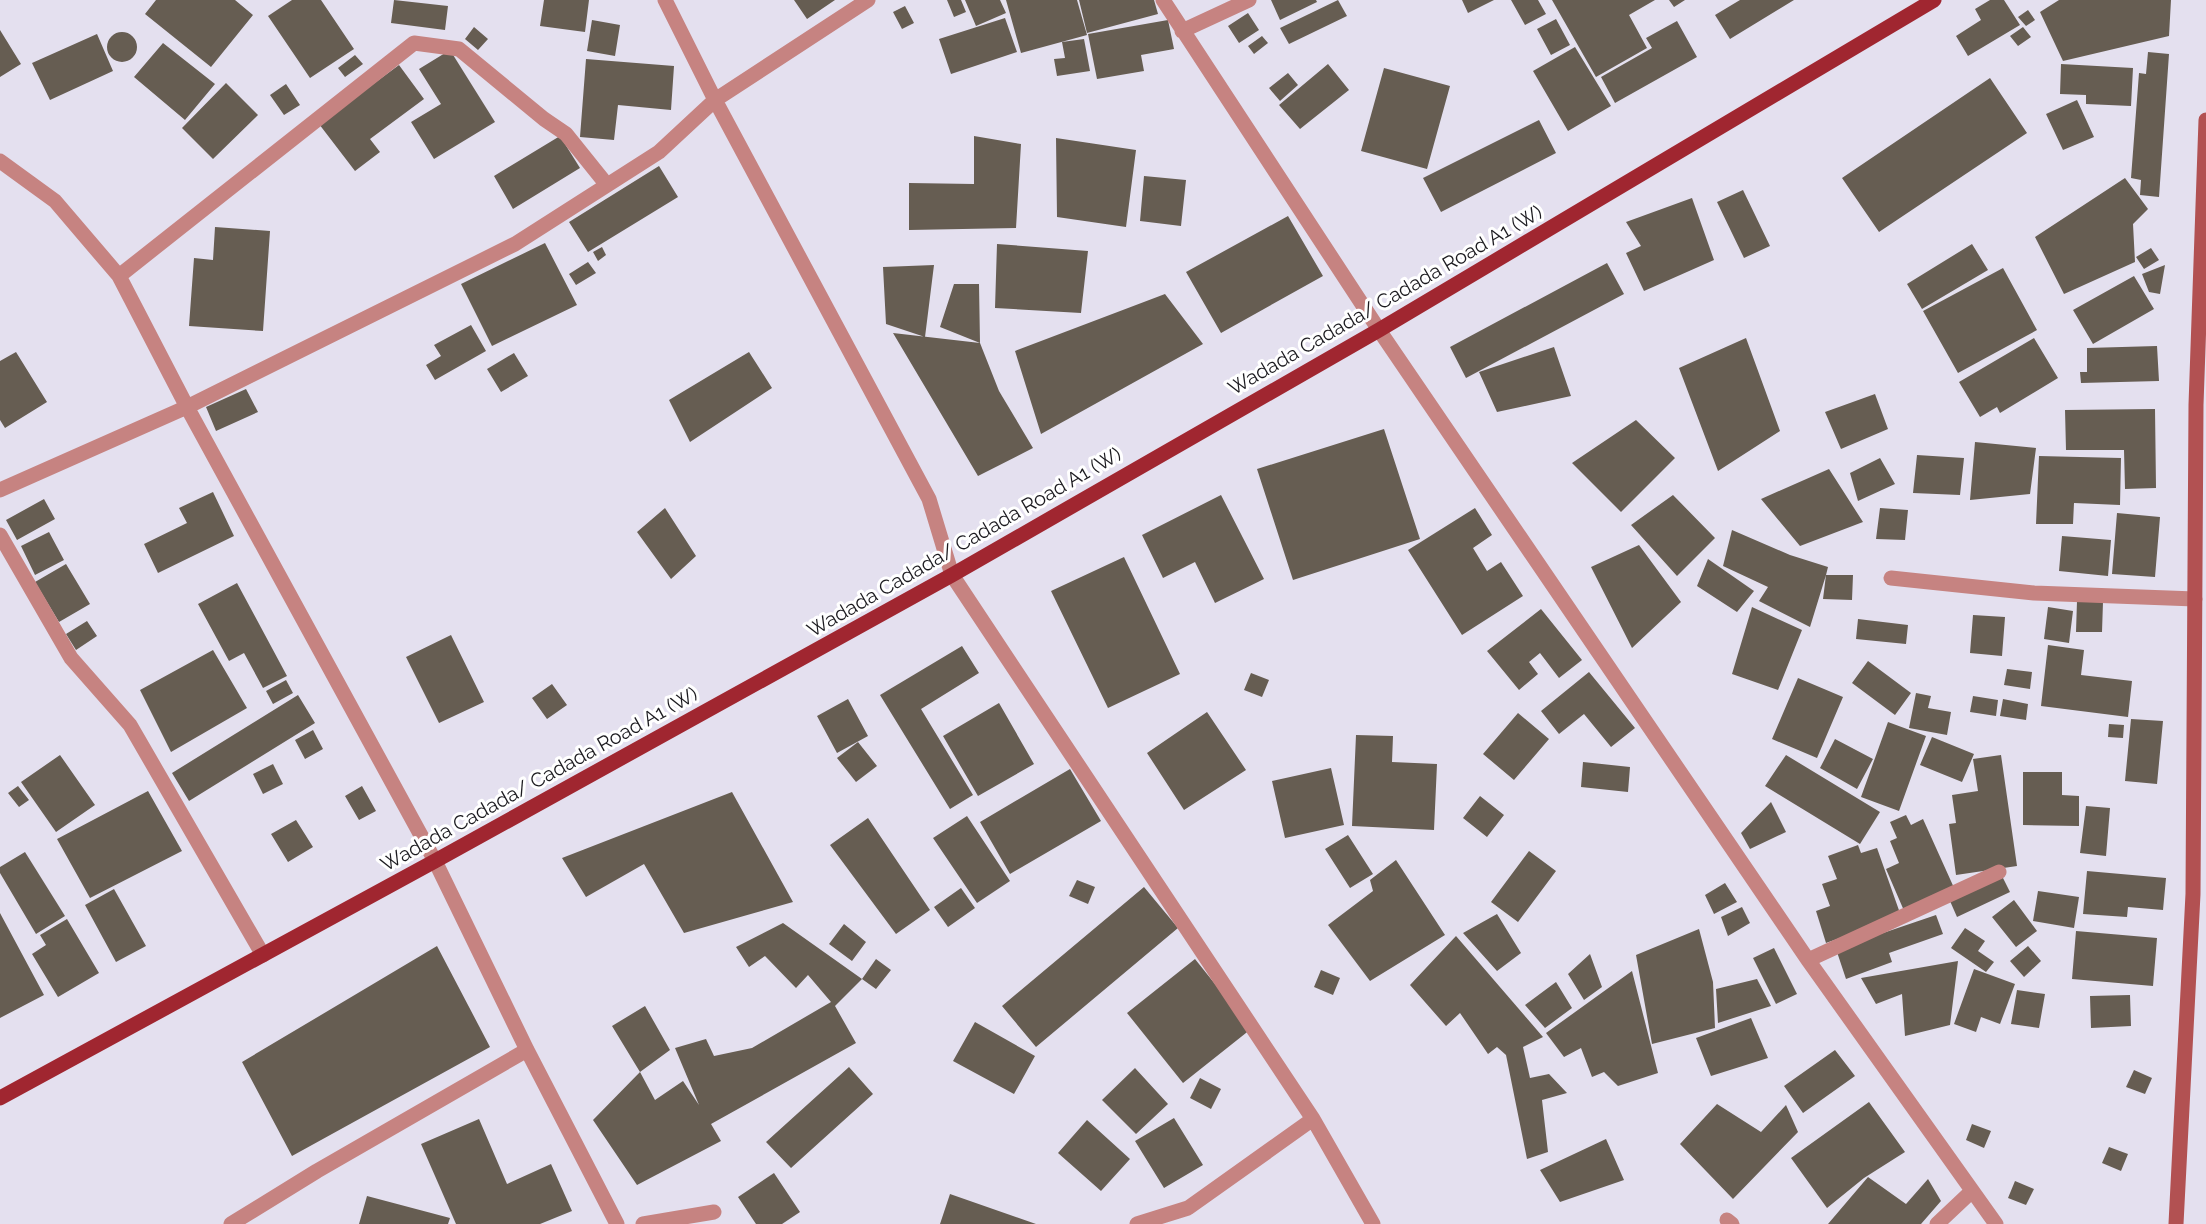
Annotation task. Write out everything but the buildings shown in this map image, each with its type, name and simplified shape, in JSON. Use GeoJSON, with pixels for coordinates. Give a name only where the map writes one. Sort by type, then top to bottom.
{"type":"FeatureCollection","features":[{"type":"Feature","properties":{"kind":"main road","name":"Wadada Cadada/ Cadada Road A1 (W)"},"geometry":{"type":"LineString","coordinates":[[0,1098],[952,575],[1379,330],[1934,0]]}},
{"type":"Feature","properties":{"kind":"street"},"geometry":{"type":"LineString","coordinates":[[665,0],[929,499],[952,575],[1313,1119],[1373,1224]]}},
{"type":"Feature","properties":{"kind":"street"},"geometry":{"type":"LineString","coordinates":[[0,490],[187,407],[515,244],[660,152],[716,100],[868,0]]}},
{"type":"Feature","properties":{"kind":"street"},"geometry":{"type":"LineString","coordinates":[[1163,0],[1379,330],[1808,960],[1996,1224]]}},
{"type":"Feature","properties":{"kind":"street"},"geometry":{"type":"LineString","coordinates":[[1182,31],[1249,0]]}},
{"type":"Feature","properties":{"kind":"street"},"geometry":{"type":"LineString","coordinates":[[119,276],[414,43],[459,49],[544,119],[566,134],[607,185]]}},
{"type":"Feature","properties":{"kind":"street"},"geometry":{"type":"LineString","coordinates":[[2175,1224],[2200,892],[2195,599],[2196,405],[2206,120]]}},
{"type":"Feature","properties":{"kind":"street"},"geometry":{"type":"LineString","coordinates":[[0,161],[55,201],[119,276],[187,407],[435,861],[527,1050],[616,1224]]}},
{"type":"Feature","properties":{"kind":"street"},"geometry":{"type":"LineString","coordinates":[[0,535],[71,658],[130,724],[263,955]]}},
{"type":"Feature","properties":{"kind":"street"},"geometry":{"type":"LineString","coordinates":[[1891,578],[2034,593],[2195,599]]}},
{"type":"Feature","properties":{"kind":"street"},"geometry":{"type":"LineString","coordinates":[[1808,960],[1999,872]]}},
{"type":"Feature","properties":{"kind":"street"},"geometry":{"type":"LineString","coordinates":[[231,1224],[317,1171],[527,1050]]}},
{"type":"Feature","properties":{"kind":"street"},"geometry":{"type":"LineString","coordinates":[[1137,1224],[1175,1218],[1313,1119]]}},
{"type":"Feature","properties":{"kind":"street"},"geometry":{"type":"LineString","coordinates":[[1937,1224],[1972,1191]]}},
{"type":"Feature","properties":{"kind":"street"},"geometry":{"type":"LineString","coordinates":[[643,1224],[714,1212]]}}]}
